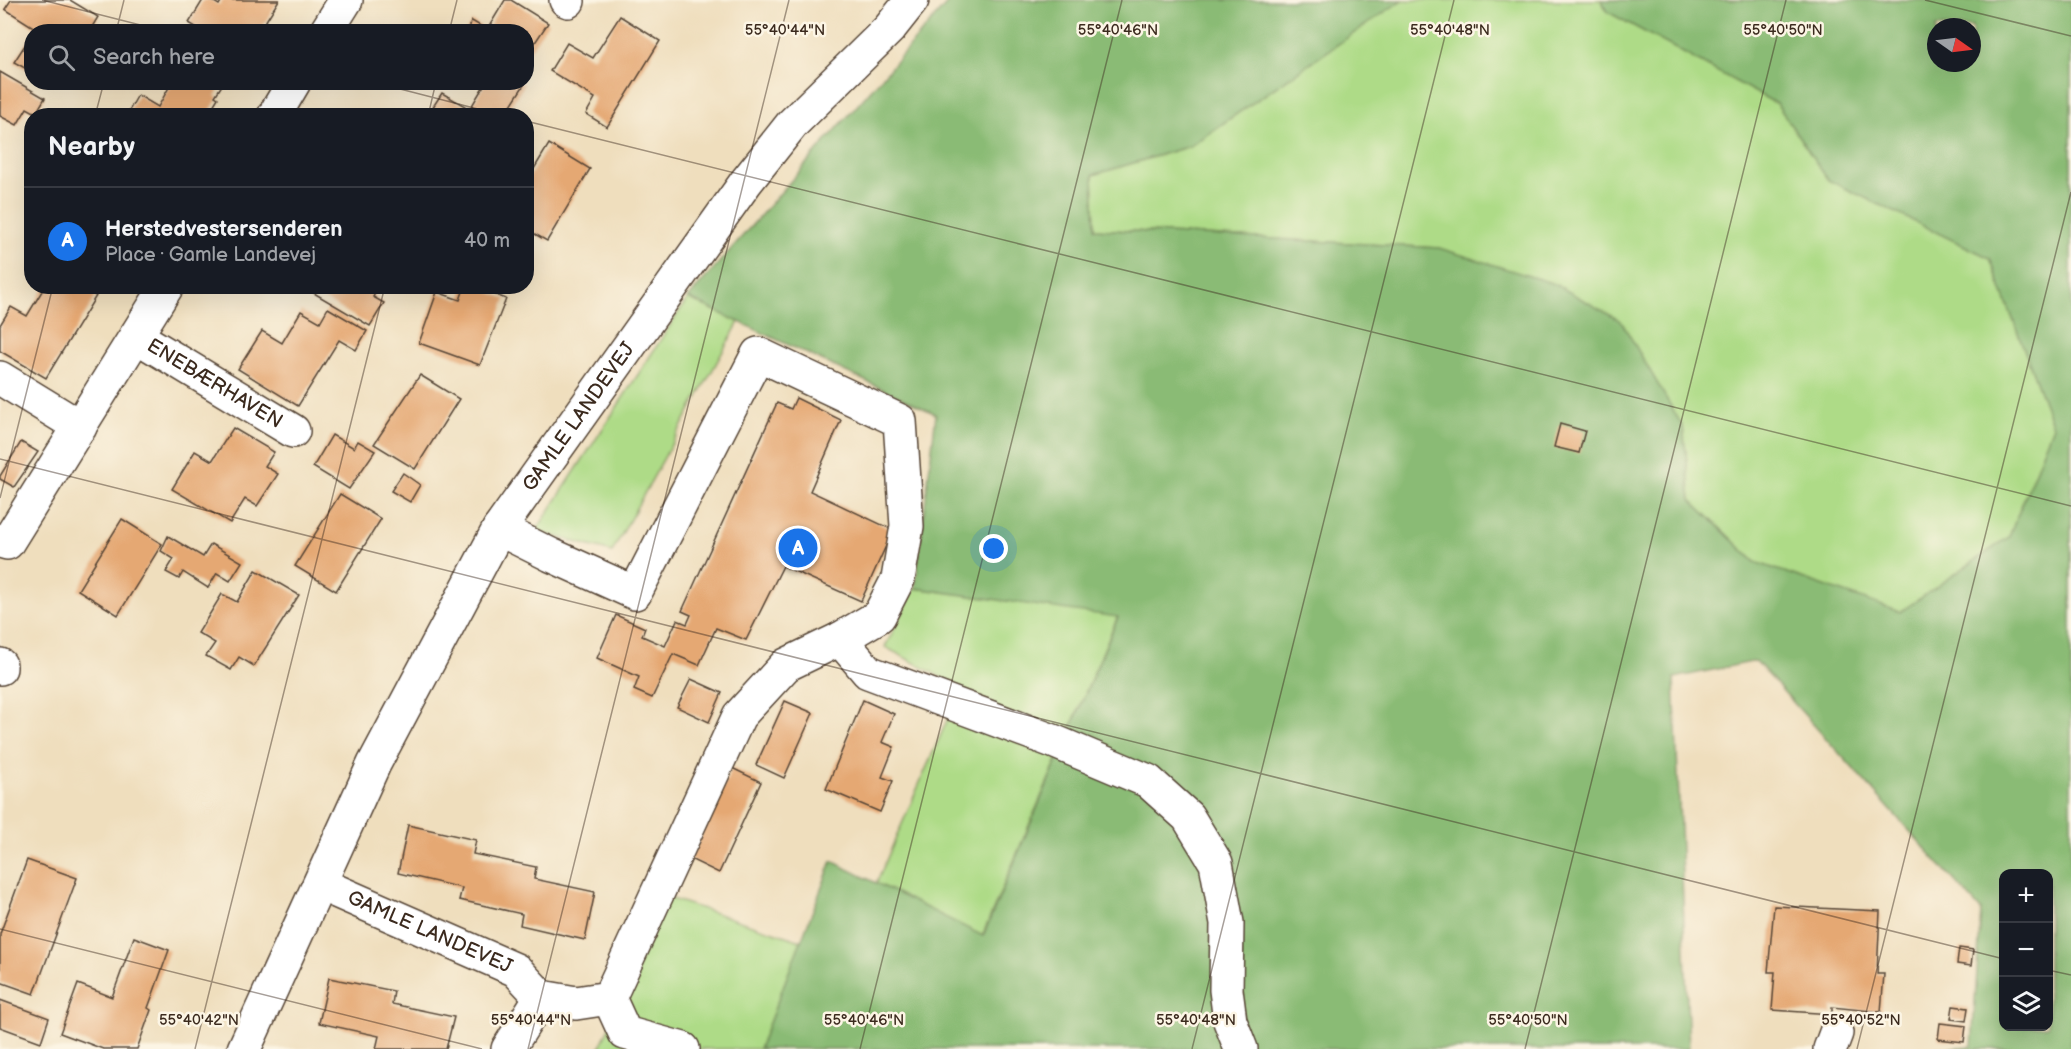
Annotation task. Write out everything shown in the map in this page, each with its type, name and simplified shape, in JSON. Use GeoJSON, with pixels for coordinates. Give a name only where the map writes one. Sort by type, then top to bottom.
{"type":"FeatureCollection","features":[{"type":"Feature","properties":{"kind":"street"},"geometry":{"type":"LineString","coordinates":[[331,24],[346,0]]}},
{"type":"Feature","properties":{"kind":"street","name":"GAMLE LANDEVEJ"},"geometry":{"type":"LineString","coordinates":[[244,1049],[374,764],[499,529],[746,182],[792,124],[889,29],[912,0]]}},
{"type":"Feature","properties":{"kind":"street"},"geometry":{"type":"LineString","coordinates":[[278,108],[289,90]]}},
{"type":"Feature","properties":{"kind":"street","name":"ENEBÆRHAVEN"},"geometry":{"type":"LineString","coordinates":[[0,541],[7,543],[162,294]]}},
{"type":"Feature","properties":{"kind":"street","name":"ENEBÆRHAVEN"},"geometry":{"type":"LineString","coordinates":[[136,336],[293,431]]}},
{"type":"Feature","properties":{"kind":"street"},"geometry":{"type":"LineString","coordinates":[[499,529],[635,593],[758,354],[900,421],[907,526],[898,579],[879,616],[840,639],[786,665],[739,716],[609,998],[625,1033],[683,1049]]}},
{"type":"Feature","properties":{"kind":"street"},"geometry":{"type":"LineString","coordinates":[[0,378],[80,427]]}},
{"type":"Feature","properties":{"kind":"street"},"geometry":{"type":"LineString","coordinates":[[840,639],[868,672],[1053,741],[1148,781],[1188,817],[1215,863],[1227,923],[1226,990],[1230,1021],[1241,1049]]}},
{"type":"Feature","properties":{"kind":"street","name":"GAMLE LANDEVEJ"},"geometry":{"type":"LineString","coordinates":[[320,884],[516,970],[541,997]]}},
{"type":"Feature","properties":{"kind":"street"},"geometry":{"type":"LineString","coordinates":[[508,1049],[541,997],[576,1003],[609,998]]}},
{"type":"Feature","properties":{"kind":"green space"},"geometry":{"type":"Polygon","coordinates":[[[950,0],[1402,0],[1190,146],[1093,175],[1095,229],[1439,248],[1555,284],[1621,321],[1683,427],[1691,500],[1755,562],[1900,612],[2009,537],[2053,426],[1990,258],[1828,180],[1777,104],[1608,12],[1601,0],[2071,0],[2071,1049],[1929,1049],[1972,1046],[1981,910],[1756,661],[1674,678],[1689,1049],[759,1049],[832,861],[983,936],[1118,617],[915,588],[936,414],[688,298],[950,0]]]}},
{"type":"Feature","properties":{"kind":"green space"},"geometry":{"type":"Polygon","coordinates":[[[1402,0],[1601,0],[1608,12],[1777,104],[1828,180],[1990,258],[2053,426],[2009,537],[1900,612],[1755,562],[1691,500],[1683,427],[1439,248],[1095,229],[1093,175],[1190,146],[1402,0]]]}},
{"type":"Feature","properties":{"kind":"green space"},"geometry":{"type":"Polygon","coordinates":[[[688,298],[739,322],[612,552],[536,531],[688,298]]]}},
{"type":"Feature","properties":{"kind":"green space"},"geometry":{"type":"Polygon","coordinates":[[[915,588],[1118,616],[982,936],[876,884],[961,688],[885,647],[915,588]]]}},
{"type":"Feature","properties":{"kind":"green space"},"geometry":{"type":"Polygon","coordinates":[[[669,898],[801,941],[759,1049],[599,1049],[669,898]]]}},
{"type":"Feature","properties":{"kind":"building"},"geometry":{"type":"Polygon","coordinates":[[[11,0],[70,0],[98,17],[94,24],[29,24],[5,9],[11,0]]]}},
{"type":"Feature","properties":{"kind":"building"},"geometry":{"type":"Polygon","coordinates":[[[203,0],[211,0],[219,5],[222,0],[279,0],[264,24],[189,23],[203,0]]]}},
{"type":"Feature","properties":{"kind":"building"},"geometry":{"type":"Polygon","coordinates":[[[505,0],[511,0],[548,23],[534,44],[534,24],[491,24],[505,0]]]}},
{"type":"Feature","properties":{"kind":"building"},"geometry":{"type":"Polygon","coordinates":[[[620,16],[660,41],[607,127],[586,114],[595,98],[550,71],[567,43],[593,58],[620,16]]]}},
{"type":"Feature","properties":{"kind":"building"},"geometry":{"type":"Polygon","coordinates":[[[24,46],[24,68],[14,62],[24,46]]]}},
{"type":"Feature","properties":{"kind":"building"},"geometry":{"type":"Polygon","coordinates":[[[0,72],[24,86],[24,90],[31,90],[45,98],[39,108],[24,108],[24,113],[17,125],[0,116],[0,72]]]}},
{"type":"Feature","properties":{"kind":"building"},"geometry":{"type":"Polygon","coordinates":[[[168,90],[219,90],[215,96],[218,98],[212,108],[131,108],[138,95],[158,107],[168,90]]]}},
{"type":"Feature","properties":{"kind":"building"},"geometry":{"type":"Polygon","coordinates":[[[481,90],[521,90],[509,108],[471,108],[481,90]]]}},
{"type":"Feature","properties":{"kind":"building"},"geometry":{"type":"Polygon","coordinates":[[[442,93],[468,108],[432,108],[442,93]]]}},
{"type":"Feature","properties":{"kind":"building"},"geometry":{"type":"Polygon","coordinates":[[[549,144],[590,169],[547,241],[534,234],[534,169],[549,144]]]}},
{"type":"Feature","properties":{"kind":"building"},"geometry":{"type":"Polygon","coordinates":[[[40,294],[95,294],[96,296],[46,378],[0,351],[0,325],[11,307],[27,316],[40,294]]]}},
{"type":"Feature","properties":{"kind":"building"},"geometry":{"type":"Polygon","coordinates":[[[316,294],[375,294],[373,297],[384,303],[370,326],[316,294]]]}},
{"type":"Feature","properties":{"kind":"building"},"geometry":{"type":"Polygon","coordinates":[[[436,294],[460,300],[462,294],[494,294],[506,299],[480,365],[419,343],[436,294]]]}},
{"type":"Feature","properties":{"kind":"building"},"geometry":{"type":"Polygon","coordinates":[[[328,308],[367,331],[356,350],[339,340],[298,406],[238,369],[262,331],[282,343],[301,311],[320,322],[328,308]]]}},
{"type":"Feature","properties":{"kind":"building"},"geometry":{"type":"Polygon","coordinates":[[[420,375],[459,399],[415,469],[374,444],[420,375]]]}},
{"type":"Feature","properties":{"kind":"building"},"geometry":{"type":"Polygon","coordinates":[[[796,398],[841,420],[810,491],[893,530],[861,601],[783,566],[746,640],[716,628],[699,665],[673,654],[652,698],[634,690],[639,677],[597,658],[616,615],[645,628],[642,636],[665,646],[677,620],[687,624],[691,615],[682,611],[777,403],[791,409],[796,398]]]}},
{"type":"Feature","properties":{"kind":"building"},"geometry":{"type":"Polygon","coordinates":[[[1560,424],[1585,431],[1579,453],[1554,447],[1560,424]]]}},
{"type":"Feature","properties":{"kind":"building"},"geometry":{"type":"Polygon","coordinates":[[[233,428],[274,452],[265,466],[278,474],[257,506],[245,499],[230,523],[172,489],[195,451],[212,461],[233,428]]]}},
{"type":"Feature","properties":{"kind":"building"},"geometry":{"type":"Polygon","coordinates":[[[332,435],[354,448],[358,441],[375,451],[349,489],[313,467],[332,435]]]}},
{"type":"Feature","properties":{"kind":"building"},"geometry":{"type":"Polygon","coordinates":[[[21,442],[38,452],[14,487],[0,479],[0,476],[21,442]]]}},
{"type":"Feature","properties":{"kind":"building"},"geometry":{"type":"Polygon","coordinates":[[[403,473],[420,485],[410,502],[391,491],[403,473]]]}},
{"type":"Feature","properties":{"kind":"building"},"geometry":{"type":"Polygon","coordinates":[[[340,494],[381,519],[336,591],[295,566],[340,494]]]}},
{"type":"Feature","properties":{"kind":"building"},"geometry":{"type":"Polygon","coordinates":[[[122,519],[162,544],[118,615],[78,590],[122,519]]]}},
{"type":"Feature","properties":{"kind":"building"},"geometry":{"type":"Polygon","coordinates":[[[168,536],[203,557],[211,544],[242,562],[230,581],[217,573],[208,588],[183,572],[179,579],[166,572],[174,559],[161,551],[168,536]]]}},
{"type":"Feature","properties":{"kind":"building"},"geometry":{"type":"Polygon","coordinates":[[[256,570],[299,595],[254,666],[239,657],[231,670],[206,656],[215,643],[198,633],[222,594],[237,602],[256,570]]]}},
{"type":"Feature","properties":{"kind":"building"},"geometry":{"type":"Polygon","coordinates":[[[691,679],[722,693],[709,722],[677,707],[691,679]]]}},
{"type":"Feature","properties":{"kind":"building"},"geometry":{"type":"Polygon","coordinates":[[[863,700],[894,714],[882,742],[894,747],[882,777],[893,781],[880,812],[826,789],[863,700]]]}},
{"type":"Feature","properties":{"kind":"building"},"geometry":{"type":"Polygon","coordinates":[[[785,701],[813,713],[784,778],[756,765],[785,701]]]}},
{"type":"Feature","properties":{"kind":"building"},"geometry":{"type":"Polygon","coordinates":[[[732,768],[761,782],[719,873],[690,859],[732,768]]]}},
{"type":"Feature","properties":{"kind":"building"},"geometry":{"type":"Polygon","coordinates":[[[408,825],[476,840],[473,854],[536,867],[534,879],[595,892],[585,940],[520,925],[522,914],[459,900],[462,888],[398,873],[408,825]]]}},
{"type":"Feature","properties":{"kind":"building"},"geometry":{"type":"Polygon","coordinates":[[[27,860],[77,878],[34,994],[0,982],[0,934],[27,860]]]}},
{"type":"Feature","properties":{"kind":"building"},"geometry":{"type":"Polygon","coordinates":[[[1774,906],[1880,911],[1877,974],[1884,974],[1881,1012],[1832,1007],[1832,1014],[1772,1010],[1775,972],[1768,972],[1774,906]]]}},
{"type":"Feature","properties":{"kind":"building"},"geometry":{"type":"Polygon","coordinates":[[[134,937],[169,950],[148,1008],[151,1010],[137,1049],[103,1049],[60,1033],[78,984],[112,997],[134,937]]]}},
{"type":"Feature","properties":{"kind":"building"},"geometry":{"type":"Polygon","coordinates":[[[1959,948],[1973,950],[1971,966],[1957,964],[1959,948]]]}},
{"type":"Feature","properties":{"kind":"building"},"geometry":{"type":"Polygon","coordinates":[[[329,978],[394,991],[392,1004],[454,1017],[446,1049],[376,1049],[379,1036],[319,1023],[329,978]]]}},
{"type":"Feature","properties":{"kind":"building"},"geometry":{"type":"Polygon","coordinates":[[[0,1000],[49,1018],[41,1042],[0,1027],[0,1000]]]}},
{"type":"Feature","properties":{"kind":"building"},"geometry":{"type":"Polygon","coordinates":[[[1953,1006],[1968,1008],[1966,1021],[1951,1019],[1953,1006]]]}},
{"type":"Feature","properties":{"kind":"building"},"geometry":{"type":"Polygon","coordinates":[[[1940,1023],[1966,1026],[1964,1042],[1938,1039],[1940,1023]]]}},
{"type":"Feature","properties":{"kind":"place","name":"Herstedvestersenderen"},"geometry":{"type":"Point","coordinates":[798,548]}}]}
